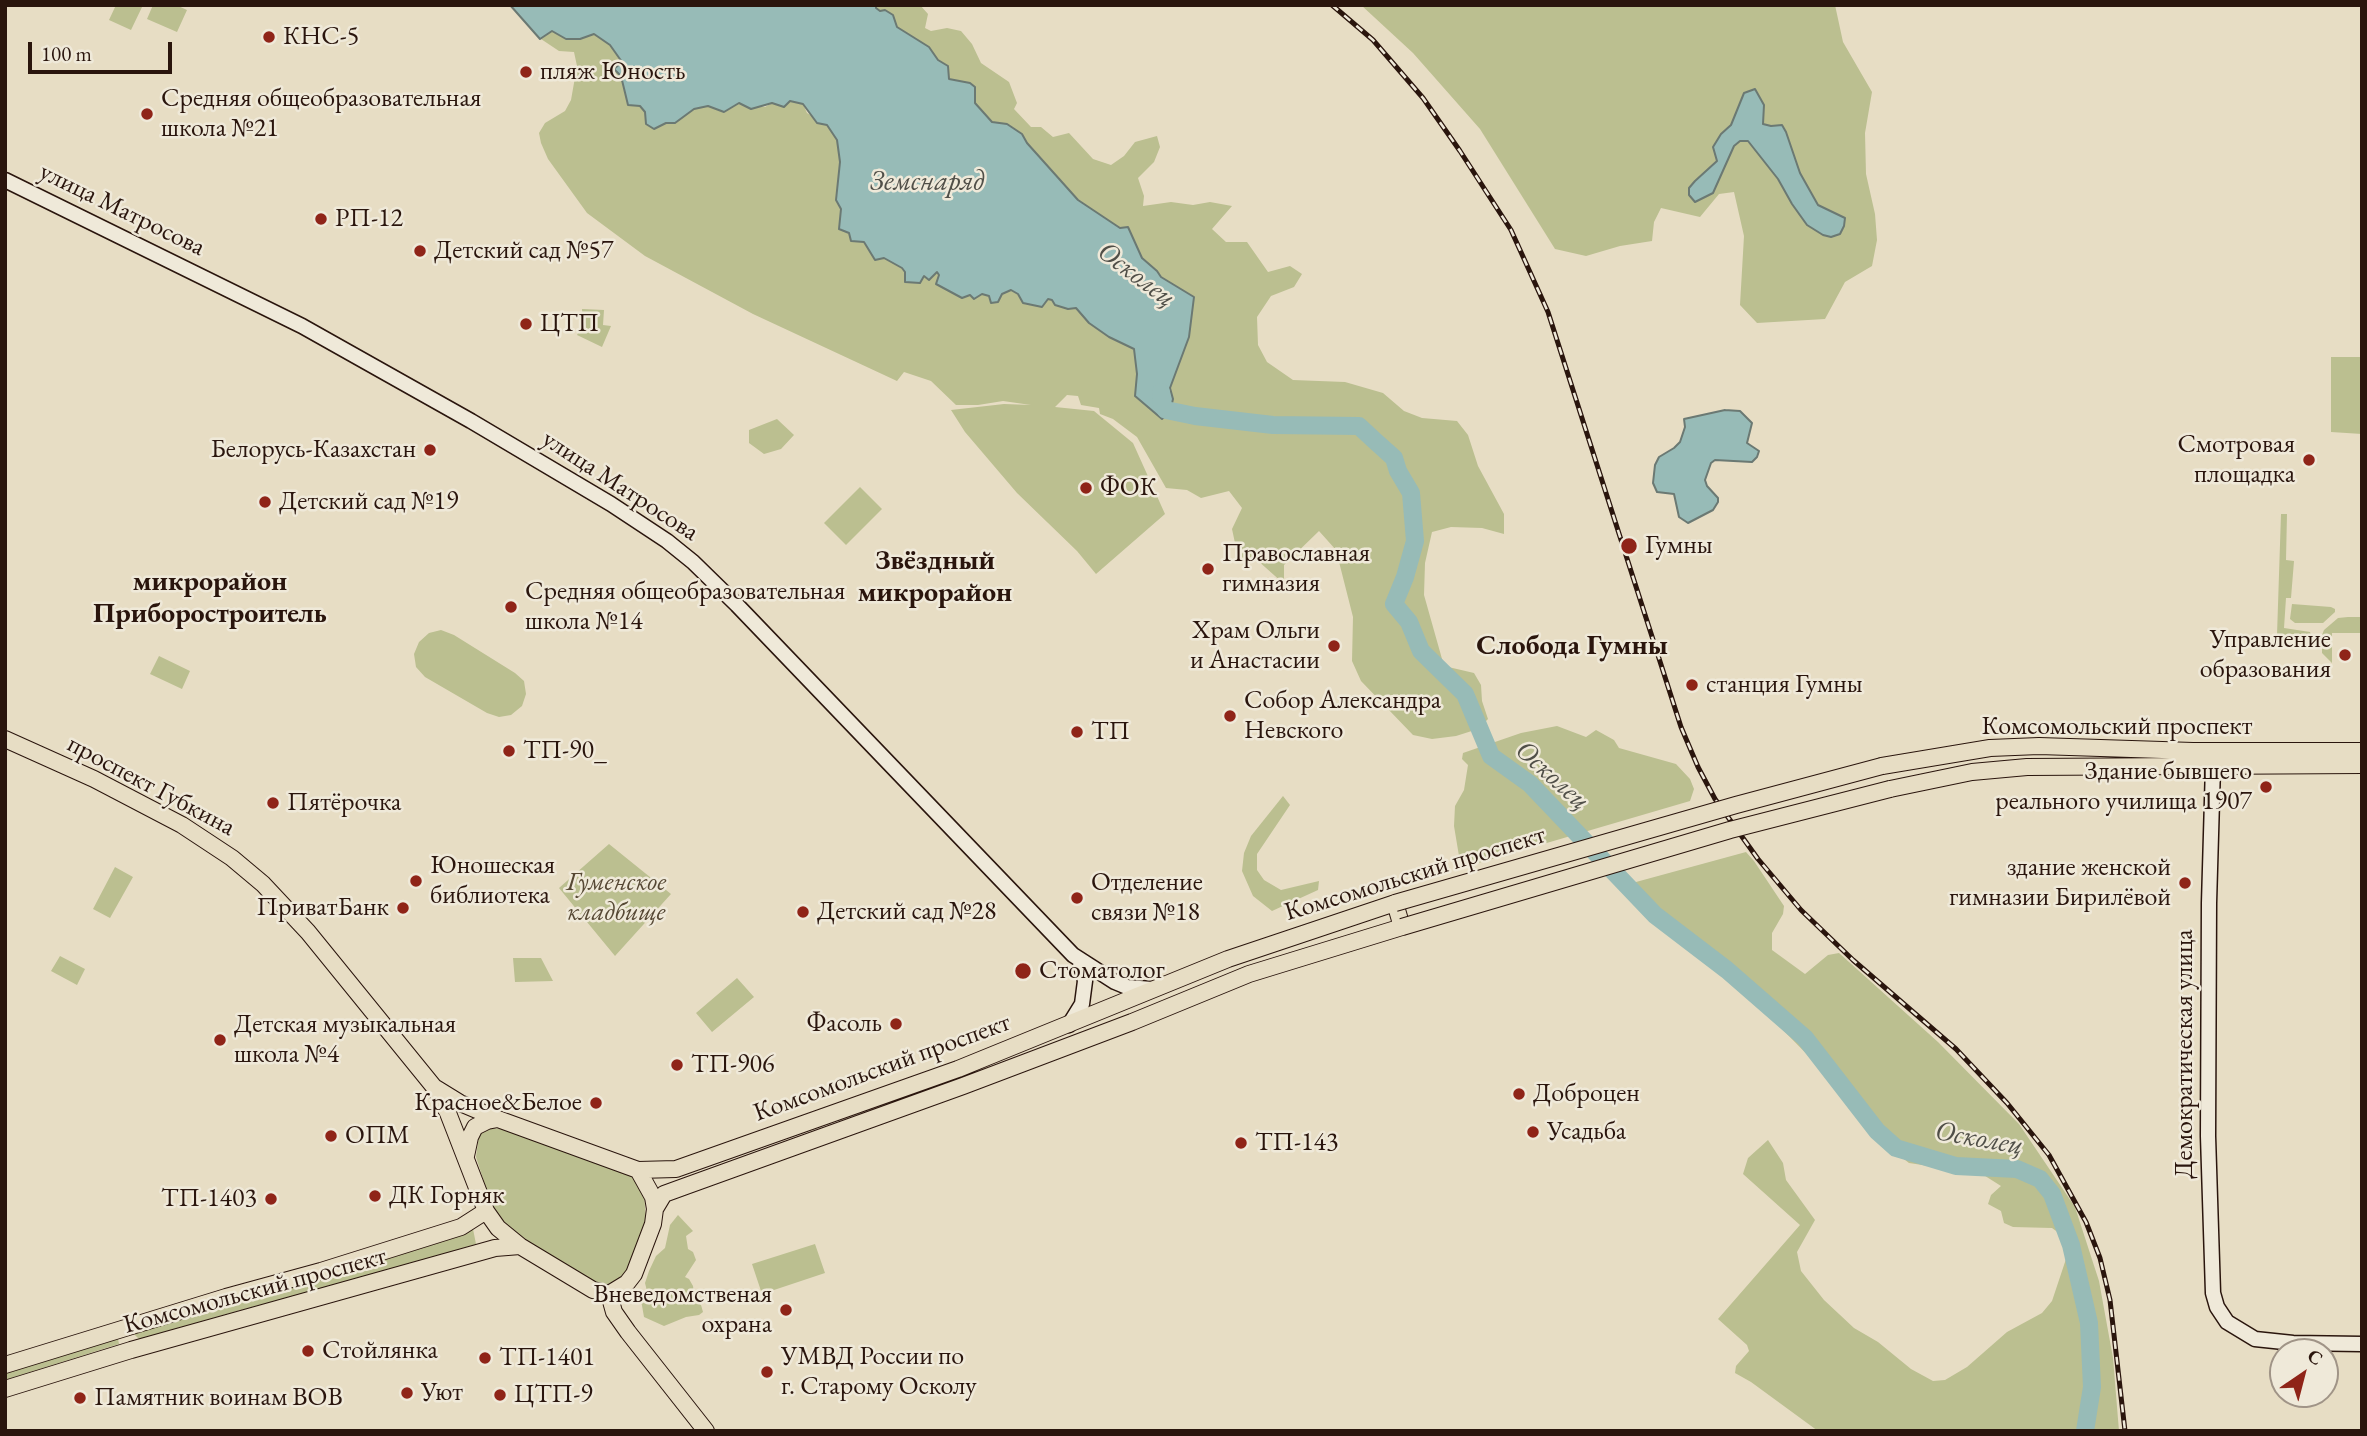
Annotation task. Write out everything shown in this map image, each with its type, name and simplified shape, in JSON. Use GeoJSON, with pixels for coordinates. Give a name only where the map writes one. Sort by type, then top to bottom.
{"type":"FeatureCollection","features":[{"type":"Feature","properties":{"kind":"main road","name":"улица Матросова"},"geometry":{"type":"LineString","coordinates":[[5,180],[302,326],[482,428],[611,504],[667,541],[737,605],[1080,962],[1127,987],[1152,989]]}},
{"type":"Feature","properties":{"kind":"main road","name":"проспект Губкина"},"geometry":{"type":"LineString","coordinates":[[5,739],[144,804],[182,825],[232,858],[283,904],[434,1087],[466,1156],[486,1212]]}},
{"type":"Feature","properties":{"kind":"main road","name":"Комсомольский проспект"},"geometry":{"type":"LineString","coordinates":[[638,1170],[676,1169],[958,1069],[1228,959],[1395,903],[1723,808],[1882,766],[1990,748],[2039,746],[2202,751],[2362,751]]}},
{"type":"Feature","properties":{"kind":"main road","name":"Комсомольский проспект"},"geometry":{"type":"LineString","coordinates":[[655,1209],[664,1194],[963,1086],[1249,974],[1730,830],[1890,789],[1972,772],[2027,767],[2362,765]]}},
{"type":"Feature","properties":{"kind":"main road","name":"Демократическая улица"},"geometry":{"type":"LineString","coordinates":[[2213,766],[2209,903],[2208,1136],[2213,1293],[2217,1307],[2227,1322],[2255,1339],[2362,1344]]}},
{"type":"Feature","properties":{"kind":"main road"},"geometry":{"type":"LineString","coordinates":[[1395,903],[1402,927]]}},
{"type":"Feature","properties":{"kind":"main road"},"geometry":{"type":"LineString","coordinates":[[1069,1025],[1082,1004],[1085,981],[1080,962]]}},
{"type":"Feature","properties":{"kind":"main road"},"geometry":{"type":"LineString","coordinates":[[434,1087],[460,1103],[498,1119],[638,1170],[650,1190],[655,1209],[653,1224],[634,1275],[627,1283],[609,1294],[593,1290],[520,1246],[498,1228],[486,1212]]}},
{"type":"Feature","properties":{"kind":"main road"},"geometry":{"type":"LineString","coordinates":[[466,1156],[475,1127],[498,1119]]}},
{"type":"Feature","properties":{"kind":"main road","name":"Комсомольский проспект"},"geometry":{"type":"LineString","coordinates":[[5,1365],[461,1227],[486,1212]]}},
{"type":"Feature","properties":{"kind":"main road","name":"Комсомольский проспект"},"geometry":{"type":"LineString","coordinates":[[5,1389],[131,1350],[495,1248],[520,1246]]}},
{"type":"Feature","properties":{"kind":"main road"},"geometry":{"type":"LineString","coordinates":[[609,1294],[614,1312],[628,1332],[706,1431]]}},
{"type":"Feature","properties":{"kind":"main road"},"geometry":{"type":"LineString","coordinates":[[126,1329],[131,1350]]}},
{"type":"Feature","properties":{"kind":"green space"},"geometry":{"type":"Polygon","coordinates":[[[116,5],[143,5],[131,30],[109,20],[116,5]]]}},
{"type":"Feature","properties":{"kind":"green space"},"geometry":{"type":"Polygon","coordinates":[[[153,5],[176,5],[187,10],[177,32],[147,19],[153,5]]]}},
{"type":"Feature","properties":{"kind":"green space"},"geometry":{"type":"Polygon","coordinates":[[[876,5],[920,5],[928,14],[925,28],[931,31],[947,28],[961,31],[972,44],[981,63],[1009,82],[1017,103],[1014,109],[1031,127],[1041,127],[1053,137],[1069,133],[1093,159],[1111,165],[1124,156],[1135,142],[1157,136],[1160,147],[1154,162],[1138,178],[1144,196],[1143,206],[1171,202],[1193,205],[1210,202],[1232,206],[1212,229],[1226,242],[1247,242],[1268,272],[1290,266],[1302,274],[1294,287],[1271,296],[1257,317],[1258,345],[1267,362],[1293,380],[1345,382],[1383,393],[1404,411],[1422,418],[1457,421],[1468,435],[1478,466],[1504,514],[1504,534],[1482,528],[1451,527],[1432,532],[1425,563],[1424,595],[1444,666],[1474,673],[1481,685],[1482,701],[1488,719],[1478,729],[1456,736],[1432,739],[1413,735],[1361,681],[1352,661],[1353,617],[1336,550],[1319,531],[1284,565],[1284,584],[1256,559],[1238,557],[1232,529],[1242,508],[1229,491],[1201,498],[1187,490],[1166,488],[1137,437],[1113,419],[1100,414],[1099,408],[1081,405],[1078,396],[1067,395],[1055,407],[1094,411],[1133,443],[1165,514],[1096,574],[1077,551],[1017,493],[965,432],[951,410],[1004,404],[1031,405],[1003,401],[956,405],[931,381],[904,372],[897,381],[753,314],[645,256],[587,213],[548,159],[539,133],[545,123],[565,111],[571,100],[577,66],[574,52],[559,51],[541,39],[552,31],[581,39],[594,34],[610,45],[623,62],[621,76],[626,96],[645,112],[708,106],[724,112],[739,103],[765,107],[772,103],[790,101],[803,104],[807,113],[827,125],[837,140],[840,162],[836,200],[841,209],[839,228],[856,240],[864,242],[875,260],[884,258],[902,268],[905,281],[937,272],[974,299],[982,294],[989,296],[991,303],[1011,290],[1042,307],[1047,299],[1052,299],[1055,305],[1068,309],[1076,308],[1089,323],[1109,337],[1134,349],[1137,374],[1135,396],[1162,419],[1173,399],[1170,389],[1189,337],[1194,297],[1161,277],[1141,258],[1128,228],[1120,228],[1078,200],[1022,134],[1007,124],[992,122],[975,103],[975,87],[970,83],[948,79],[948,66],[938,60],[928,47],[897,27],[875,8],[876,5]]]}},
{"type":"Feature","properties":{"kind":"green space"},"geometry":{"type":"Polygon","coordinates":[[[1361,5],[1835,5],[1843,42],[1872,92],[1865,133],[1866,174],[1875,214],[1877,240],[1872,266],[1845,282],[1825,319],[1757,323],[1740,305],[1744,236],[1734,192],[1719,194],[1700,217],[1661,208],[1654,222],[1652,241],[1620,246],[1586,256],[1555,249],[1480,129],[1413,53],[1361,5]]]}},
{"type":"Feature","properties":{"kind":"green space"},"geometry":{"type":"Polygon","coordinates":[[[582,309],[604,310],[603,325],[611,326],[602,347],[577,335],[583,324],[582,309]]]}},
{"type":"Feature","properties":{"kind":"green space"},"geometry":{"type":"Polygon","coordinates":[[[2331,357],[2362,357],[2362,434],[2331,432],[2331,357]]]}},
{"type":"Feature","properties":{"kind":"green space"},"geometry":{"type":"Polygon","coordinates":[[[777,419],[794,435],[781,449],[764,454],[749,443],[749,430],[777,419]]]}},
{"type":"Feature","properties":{"kind":"green space"},"geometry":{"type":"Polygon","coordinates":[[[860,487],[882,509],[846,545],[824,523],[860,487]]]}},
{"type":"Feature","properties":{"kind":"green space"},"geometry":{"type":"Polygon","coordinates":[[[2281,514],[2287,514],[2286,560],[2294,561],[2291,598],[2286,598],[2284,628],[2310,632],[2310,638],[2277,635],[2281,514]]]}},
{"type":"Feature","properties":{"kind":"green space"},"geometry":{"type":"Polygon","coordinates":[[[2292,604],[2331,607],[2335,612],[2323,623],[2295,623],[2290,619],[2292,604]]]}},
{"type":"Feature","properties":{"kind":"green space"},"geometry":{"type":"Polygon","coordinates":[[[2362,617],[2362,694],[2361,633],[2332,633],[2332,663],[2322,653],[2324,630],[2338,618],[2362,617]]]}},
{"type":"Feature","properties":{"kind":"green space"},"geometry":{"type":"Polygon","coordinates":[[[441,630],[454,635],[524,681],[526,694],[522,706],[511,715],[499,717],[487,713],[425,677],[416,667],[414,654],[419,642],[429,633],[441,630]]]}},
{"type":"Feature","properties":{"kind":"green space"},"geometry":{"type":"Polygon","coordinates":[[[159,656],[190,671],[182,689],[150,674],[159,656]]]}},
{"type":"Feature","properties":{"kind":"green space"},"geometry":{"type":"Polygon","coordinates":[[[1557,726],[1586,737],[1596,730],[1614,740],[1619,748],[1676,764],[1690,779],[1694,789],[1690,801],[1475,864],[1460,862],[1454,826],[1455,806],[1464,790],[1468,765],[1462,759],[1463,753],[1521,733],[1557,726]]]}},
{"type":"Feature","properties":{"kind":"green space"},"geometry":{"type":"Polygon","coordinates":[[[1283,796],[1290,805],[1257,854],[1257,870],[1264,880],[1281,890],[1319,881],[1318,890],[1272,911],[1253,896],[1242,871],[1244,853],[1251,836],[1283,796]]]}},
{"type":"Feature","properties":{"kind":"green space","name":"Гуменское кладбище"},"geometry":{"type":"Polygon","coordinates":[[[609,844],[671,894],[615,956],[559,888],[609,844]]]}},
{"type":"Feature","properties":{"kind":"green space"},"geometry":{"type":"Polygon","coordinates":[[[1746,852],[1784,906],[1783,914],[1772,933],[1772,950],[1805,974],[1828,955],[1839,953],[1938,1042],[2019,1124],[2075,1207],[2099,1281],[2113,1358],[2119,1431],[1818,1431],[1735,1373],[1736,1366],[1749,1351],[1747,1345],[1718,1319],[1800,1225],[1743,1174],[1748,1158],[1768,1140],[1783,1163],[1786,1180],[1815,1220],[1797,1252],[1801,1271],[1824,1300],[1854,1328],[1878,1342],[1911,1369],[1933,1381],[1945,1380],[1967,1367],[2007,1332],[2042,1313],[2052,1301],[2066,1259],[2063,1236],[2052,1228],[2013,1227],[2004,1223],[2001,1211],[1988,1204],[1991,1195],[2001,1186],[1982,1174],[1909,1163],[1883,1143],[1860,1118],[1835,1083],[1785,1032],[1721,969],[1647,916],[1625,885],[1746,852]]]}},
{"type":"Feature","properties":{"kind":"green space"},"geometry":{"type":"Polygon","coordinates":[[[115,867],[133,877],[110,918],[93,909],[115,867]]]}},
{"type":"Feature","properties":{"kind":"green space"},"geometry":{"type":"Polygon","coordinates":[[[60,956],[85,969],[77,985],[51,971],[60,956]]]}},
{"type":"Feature","properties":{"kind":"green space"},"geometry":{"type":"Polygon","coordinates":[[[513,958],[541,958],[553,981],[515,982],[513,958]]]}},
{"type":"Feature","properties":{"kind":"green space"},"geometry":{"type":"Polygon","coordinates":[[[737,978],[754,997],[712,1032],[696,1013],[737,978]]]}},
{"type":"Feature","properties":{"kind":"green space"},"geometry":{"type":"Polygon","coordinates":[[[490,1128],[501,1129],[629,1174],[637,1181],[644,1195],[646,1219],[627,1271],[620,1280],[612,1285],[595,1284],[506,1228],[493,1210],[476,1157],[479,1135],[490,1128]]]}},
{"type":"Feature","properties":{"kind":"green space"},"geometry":{"type":"Polygon","coordinates":[[[678,1215],[693,1231],[686,1236],[688,1249],[693,1252],[696,1260],[685,1277],[693,1286],[695,1300],[701,1305],[703,1312],[664,1326],[644,1317],[641,1300],[648,1295],[645,1283],[649,1271],[656,1256],[665,1248],[670,1225],[678,1215]]]}},
{"type":"Feature","properties":{"kind":"green space"},"geometry":{"type":"Polygon","coordinates":[[[473,1229],[476,1244],[339,1286],[143,1338],[139,1339],[134,1334],[137,1331],[473,1229]]]}},
{"type":"Feature","properties":{"kind":"green space"},"geometry":{"type":"Polygon","coordinates":[[[815,1244],[825,1273],[762,1294],[752,1264],[815,1244]]]}},
{"type":"Feature","properties":{"kind":"green space"},"geometry":{"type":"Polygon","coordinates":[[[118,1339],[119,1344],[5,1380],[5,1371],[118,1339]]]}},
{"type":"Feature","properties":{"kind":"water","name":"Земснаряд"},"geometry":{"type":"Polygon","coordinates":[[[510,5],[876,5],[880,11],[885,10],[893,15],[897,27],[929,47],[938,60],[948,66],[949,79],[970,83],[975,87],[975,103],[992,122],[1007,124],[1022,134],[1078,200],[1120,228],[1128,227],[1142,258],[1161,277],[1194,297],[1189,337],[1170,388],[1173,399],[1170,412],[1162,419],[1135,396],[1137,374],[1134,349],[1109,337],[1089,323],[1076,308],[1068,309],[1055,305],[1048,299],[1042,307],[1023,303],[1018,294],[1011,290],[1002,294],[998,302],[991,303],[989,296],[982,294],[974,299],[970,295],[962,298],[936,284],[939,275],[937,272],[929,280],[924,276],[920,283],[905,282],[902,268],[884,258],[875,260],[864,242],[851,241],[849,233],[839,229],[841,209],[836,200],[840,162],[837,140],[827,125],[817,123],[803,104],[790,101],[784,107],[772,103],[751,109],[739,103],[724,112],[708,106],[694,109],[675,123],[666,123],[654,129],[646,124],[645,112],[640,106],[628,105],[621,76],[614,69],[622,62],[610,45],[594,34],[580,39],[566,39],[552,31],[540,39],[510,5]]]}},
{"type":"Feature","properties":{"kind":"water"},"geometry":{"type":"Polygon","coordinates":[[[1755,89],[1764,105],[1763,124],[1782,125],[1800,173],[1818,205],[1845,218],[1840,234],[1831,237],[1823,235],[1807,225],[1778,179],[1748,141],[1740,141],[1734,146],[1713,193],[1695,202],[1689,195],[1689,188],[1717,161],[1713,147],[1731,125],[1744,93],[1755,89]]]}},
{"type":"Feature","properties":{"kind":"water"},"geometry":{"type":"Polygon","coordinates":[[[1725,410],[1740,411],[1752,423],[1747,443],[1759,451],[1752,462],[1715,460],[1711,463],[1705,480],[1718,502],[1713,510],[1688,523],[1679,517],[1674,494],[1657,492],[1653,483],[1655,465],[1659,457],[1680,442],[1685,427],[1684,419],[1725,410]]]}},
{"type":"Feature","properties":{"kind":"waterway","name":"Осколец"},"geometry":{"type":"LineString","coordinates":[[1161,392],[1162,404],[1166,410],[1195,416],[1273,425],[1359,426],[1394,458],[1411,493],[1415,541],[1394,604],[1409,622],[1421,651],[1465,694],[1491,756],[1530,784],[1655,915],[1727,970],[1805,1038],[1877,1131],[1896,1148],[1956,1166],[2017,1169],[2040,1179],[2052,1194],[2071,1245],[2089,1323],[2092,1387],[2085,1431]]}},
{"type":"Feature","properties":{"kind":"railway"},"geometry":{"type":"LineString","coordinates":[[1332,5],[1373,40],[1423,98],[1511,230],[1548,312],[1681,727],[1715,799],[1758,859],[1801,910],[1853,960],[1956,1049],[2007,1103],[2049,1155],[2086,1222],[2100,1258],[2110,1300],[2125,1431]]}},
{"type":"Feature","properties":{"kind":"place","name":"КНС-5"},"geometry":{"type":"Point","coordinates":[269,37]}},
{"type":"Feature","properties":{"kind":"place","name":"пляж Юность"},"geometry":{"type":"Point","coordinates":[526,72]}},
{"type":"Feature","properties":{"kind":"place","name":"Средняя общеобразовательная школа №21"},"geometry":{"type":"Point","coordinates":[147,114]}},
{"type":"Feature","properties":{"kind":"place","name":"РП-12"},"geometry":{"type":"Point","coordinates":[321,219]}},
{"type":"Feature","properties":{"kind":"place","name":"Детский сад №57"},"geometry":{"type":"Point","coordinates":[420,251]}},
{"type":"Feature","properties":{"kind":"place","name":"ЦТП"},"geometry":{"type":"Point","coordinates":[526,324]}},
{"type":"Feature","properties":{"kind":"place","name":"Белорусь-Казахстан"},"geometry":{"type":"Point","coordinates":[430,450]}},
{"type":"Feature","properties":{"kind":"place","name":"Смотровая площадка"},"geometry":{"type":"Point","coordinates":[2309,460]}},
{"type":"Feature","properties":{"kind":"place","name":"ФОК"},"geometry":{"type":"Point","coordinates":[1086,488]}},
{"type":"Feature","properties":{"kind":"place","name":"Детский сад №19"},"geometry":{"type":"Point","coordinates":[265,502]}},
{"type":"Feature","properties":{"kind":"place","name":"Гумны"},"geometry":{"type":"Point","coordinates":[1629,546]}},
{"type":"Feature","properties":{"kind":"place","name":"Православная гимназия"},"geometry":{"type":"Point","coordinates":[1208,569]}},
{"type":"Feature","properties":{"kind":"place","name":"Средняя общеобразовательная школа №14"},"geometry":{"type":"Point","coordinates":[511,607]}},
{"type":"Feature","properties":{"kind":"place","name":"Храм Ольги и Анастасии"},"geometry":{"type":"Point","coordinates":[1334,646]}},
{"type":"Feature","properties":{"kind":"place","name":"Управление образования"},"geometry":{"type":"Point","coordinates":[2345,655]}},
{"type":"Feature","properties":{"kind":"place","name":"станция Гумны"},"geometry":{"type":"Point","coordinates":[1692,685]}},
{"type":"Feature","properties":{"kind":"place","name":"Собор Александра Невского"},"geometry":{"type":"Point","coordinates":[1230,716]}},
{"type":"Feature","properties":{"kind":"place","name":"ТП"},"geometry":{"type":"Point","coordinates":[1077,732]}},
{"type":"Feature","properties":{"kind":"place","name":"ТП-90_"},"geometry":{"type":"Point","coordinates":[509,751]}},
{"type":"Feature","properties":{"kind":"place","name":"Здание бывшего реального училища 1907"},"geometry":{"type":"Point","coordinates":[2266,787]}},
{"type":"Feature","properties":{"kind":"place","name":"Пятёрочка"},"geometry":{"type":"Point","coordinates":[273,803]}},
{"type":"Feature","properties":{"kind":"place","name":"Юношеская библиотека"},"geometry":{"type":"Point","coordinates":[416,881]}},
{"type":"Feature","properties":{"kind":"place","name":"здание женской гимназии Бирилёвой"},"geometry":{"type":"Point","coordinates":[2185,883]}},
{"type":"Feature","properties":{"kind":"place","name":"Отделение связи №18"},"geometry":{"type":"Point","coordinates":[1077,898]}},
{"type":"Feature","properties":{"kind":"place","name":"ПриватБанк"},"geometry":{"type":"Point","coordinates":[403,908]}},
{"type":"Feature","properties":{"kind":"place","name":"Детский сад №28"},"geometry":{"type":"Point","coordinates":[803,912]}},
{"type":"Feature","properties":{"kind":"place","name":"Стоматолог"},"geometry":{"type":"Point","coordinates":[1023,971]}},
{"type":"Feature","properties":{"kind":"place","name":"Фасоль"},"geometry":{"type":"Point","coordinates":[896,1024]}},
{"type":"Feature","properties":{"kind":"place","name":"Детская музыкальная школа №4"},"geometry":{"type":"Point","coordinates":[220,1040]}},
{"type":"Feature","properties":{"kind":"place","name":"ТП-906"},"geometry":{"type":"Point","coordinates":[677,1065]}},
{"type":"Feature","properties":{"kind":"place","name":"Доброцен"},"geometry":{"type":"Point","coordinates":[1519,1094]}},
{"type":"Feature","properties":{"kind":"place","name":"Красное&Белое"},"geometry":{"type":"Point","coordinates":[596,1103]}},
{"type":"Feature","properties":{"kind":"place","name":"Усадьба"},"geometry":{"type":"Point","coordinates":[1533,1132]}},
{"type":"Feature","properties":{"kind":"place","name":"ОПМ"},"geometry":{"type":"Point","coordinates":[331,1136]}},
{"type":"Feature","properties":{"kind":"place","name":"ТП-143"},"geometry":{"type":"Point","coordinates":[1241,1143]}},
{"type":"Feature","properties":{"kind":"place","name":"ДК Горняк"},"geometry":{"type":"Point","coordinates":[375,1196]}},
{"type":"Feature","properties":{"kind":"place","name":"ТП-1403"},"geometry":{"type":"Point","coordinates":[271,1199]}},
{"type":"Feature","properties":{"kind":"place","name":"Вневедомственая охрана"},"geometry":{"type":"Point","coordinates":[786,1310]}},
{"type":"Feature","properties":{"kind":"place","name":"Стойлянка"},"geometry":{"type":"Point","coordinates":[308,1351]}},
{"type":"Feature","properties":{"kind":"place","name":"ТП-1401"},"geometry":{"type":"Point","coordinates":[485,1358]}},
{"type":"Feature","properties":{"kind":"place","name":"УМВД России по г. Старому Осколу"},"geometry":{"type":"Point","coordinates":[767,1372]}},
{"type":"Feature","properties":{"kind":"place","name":"Уют"},"geometry":{"type":"Point","coordinates":[407,1393]}},
{"type":"Feature","properties":{"kind":"place","name":"ЦТП-9"},"geometry":{"type":"Point","coordinates":[500,1395]}},
{"type":"Feature","properties":{"kind":"place","name":"Памятник воинам ВОВ"},"geometry":{"type":"Point","coordinates":[80,1398]}},
{"type":"Feature","properties":{"kind":"district","name":"Звёздный микрорайон"},"geometry":{"type":"Point","coordinates":[935,577]}},
{"type":"Feature","properties":{"kind":"district","name":"микрорайон Приборостроитель"},"geometry":{"type":"Point","coordinates":[210,598]}},
{"type":"Feature","properties":{"kind":"district","name":"Слобода Гумны"},"geometry":{"type":"Point","coordinates":[1572,646]}}]}
